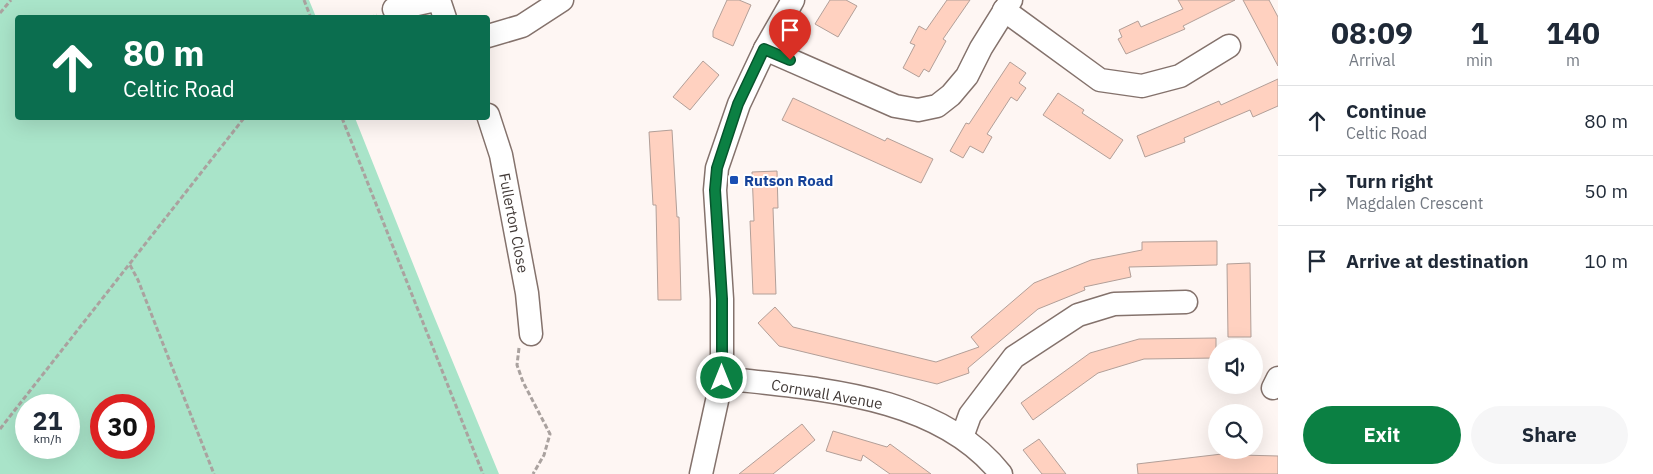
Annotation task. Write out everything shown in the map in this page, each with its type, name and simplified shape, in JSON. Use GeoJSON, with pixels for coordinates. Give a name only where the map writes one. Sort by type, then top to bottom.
{"type":"FeatureCollection","features":[{"type":"Feature","properties":{"kind":"street"},"geometry":{"type":"LineString","coordinates":[[394,9],[437,0],[444,15]]}},
{"type":"Feature","properties":{"kind":"street"},"geometry":{"type":"LineString","coordinates":[[490,35],[522,26],[562,0]]}},
{"type":"Feature","properties":{"kind":"street"},"geometry":{"type":"LineString","coordinates":[[702,474],[722,378],[722,299],[715,190],[717,168],[738,104],[764,49],[793,0]]}},
{"type":"Feature","properties":{"kind":"street"},"geometry":{"type":"LineString","coordinates":[[764,49],[895,106],[918,110],[937,106],[951,95],[967,76],[980,48],[1008,5],[1100,80],[1142,86],[1180,76],[1229,46]]}},
{"type":"Feature","properties":{"kind":"street","name":"Fullerton Close"},"geometry":{"type":"LineString","coordinates":[[490,120],[501,155],[527,293],[531,334]]}},
{"type":"Feature","properties":{"kind":"street"},"geometry":{"type":"LineString","coordinates":[[962,437],[970,415],[1014,357],[1078,315],[1114,304],[1186,302]]}},
{"type":"Feature","properties":{"kind":"street","name":"Cornwall Avenue"},"geometry":{"type":"LineString","coordinates":[[722,378],[788,386],[871,400],[924,416],[962,437],[1001,474]]}},
{"type":"Feature","properties":{"kind":"path"},"geometry":{"type":"LineString","coordinates":[[0,13],[11,0]]}},
{"type":"Feature","properties":{"kind":"path"},"geometry":{"type":"LineString","coordinates":[[304,0],[310,15]]}},
{"type":"Feature","properties":{"kind":"path"},"geometry":{"type":"LineString","coordinates":[[0,429],[242,120]]}},
{"type":"Feature","properties":{"kind":"path"},"geometry":{"type":"LineString","coordinates":[[343,120],[483,474]]}},
{"type":"Feature","properties":{"kind":"path"},"geometry":{"type":"LineString","coordinates":[[130,265],[214,474]]}},
{"type":"Feature","properties":{"kind":"path"},"geometry":{"type":"LineString","coordinates":[[531,334],[519,348],[517,365],[523,382],[550,434],[544,455],[533,474]]}},
{"type":"Feature","properties":{"kind":"green space"},"geometry":{"type":"Polygon","coordinates":[[[0,0],[309,0],[315,15],[15,15],[15,120],[356,120],[499,474],[0,474],[0,0]]]}},
{"type":"Feature","properties":{"kind":"building"},"geometry":{"type":"Polygon","coordinates":[[[727,0],[739,0],[751,5],[733,46],[713,37],[713,31],[727,0]]]}},
{"type":"Feature","properties":{"kind":"building"},"geometry":{"type":"Polygon","coordinates":[[[830,0],[846,0],[857,6],[838,37],[815,24],[830,0]]]}},
{"type":"Feature","properties":{"kind":"building"},"geometry":{"type":"Polygon","coordinates":[[[947,0],[970,0],[943,39],[946,41],[929,72],[924,69],[919,77],[903,68],[915,45],[910,43],[919,26],[926,30],[947,0]]]}},
{"type":"Feature","properties":{"kind":"building"},"geometry":{"type":"Polygon","coordinates":[[[1178,0],[1235,0],[1183,26],[1185,29],[1126,54],[1118,39],[1122,37],[1119,30],[1138,21],[1141,27],[1183,9],[1178,0]]]}},
{"type":"Feature","properties":{"kind":"building"},"geometry":{"type":"Polygon","coordinates":[[[1243,0],[1269,0],[1278,17],[1278,66],[1243,0]]]}},
{"type":"Feature","properties":{"kind":"building"},"geometry":{"type":"Polygon","coordinates":[[[703,61],[719,75],[690,110],[673,97],[703,61]]]}},
{"type":"Feature","properties":{"kind":"building"},"geometry":{"type":"Polygon","coordinates":[[[1010,62],[1026,73],[1019,83],[1026,88],[1017,101],[1011,97],[987,134],[992,137],[983,153],[970,146],[963,158],[950,151],[966,123],[969,124],[1010,62]]]}},
{"type":"Feature","properties":{"kind":"building"},"geometry":{"type":"Polygon","coordinates":[[[1278,79],[1278,106],[1253,117],[1250,110],[1184,138],[1185,142],[1145,157],[1137,136],[1219,101],[1221,105],[1278,79]]]}},
{"type":"Feature","properties":{"kind":"building"},"geometry":{"type":"Polygon","coordinates":[[[1058,93],[1084,110],[1082,113],[1123,140],[1110,159],[1043,115],[1058,93]]]}},
{"type":"Feature","properties":{"kind":"building"},"geometry":{"type":"Polygon","coordinates":[[[793,98],[885,141],[887,138],[933,159],[921,183],[782,120],[793,98]]]}},
{"type":"Feature","properties":{"kind":"building"},"geometry":{"type":"Polygon","coordinates":[[[672,130],[677,217],[679,217],[681,300],[658,300],[656,205],[653,205],[649,132],[672,130]]]}},
{"type":"Feature","properties":{"kind":"building"},"geometry":{"type":"Polygon","coordinates":[[[777,171],[778,208],[773,208],[776,294],[753,294],[750,221],[754,221],[752,172],[777,171]]]}},
{"type":"Feature","properties":{"kind":"building"},"geometry":{"type":"Polygon","coordinates":[[[1217,241],[1217,265],[1129,267],[1131,277],[1084,287],[1085,290],[1038,309],[968,368],[969,373],[937,384],[779,346],[758,323],[775,307],[793,327],[936,362],[979,347],[971,337],[1034,283],[1091,260],[1142,250],[1142,242],[1217,241]]]}},
{"type":"Feature","properties":{"kind":"building"},"geometry":{"type":"Polygon","coordinates":[[[1250,263],[1251,337],[1228,337],[1227,264],[1250,263]]]}},
{"type":"Feature","properties":{"kind":"building"},"geometry":{"type":"Polygon","coordinates":[[[1216,338],[1208,339],[1208,358],[1144,359],[1098,373],[1033,420],[1021,403],[1090,353],[1139,339],[1216,338]]]}},
{"type":"Feature","properties":{"kind":"building"},"geometry":{"type":"Polygon","coordinates":[[[802,424],[815,440],[773,474],[739,474],[802,424]]]}},
{"type":"Feature","properties":{"kind":"building"},"geometry":{"type":"Polygon","coordinates":[[[833,431],[887,447],[890,444],[931,474],[890,474],[863,455],[861,461],[826,451],[833,431]]]}},
{"type":"Feature","properties":{"kind":"building"},"geometry":{"type":"Polygon","coordinates":[[[1039,439],[1066,474],[1042,474],[1023,450],[1039,439]]]}},
{"type":"Feature","properties":{"kind":"building"},"geometry":{"type":"Polygon","coordinates":[[[1208,456],[1208,459],[1263,459],[1263,456],[1278,456],[1278,474],[1138,474],[1137,464],[1208,456]]]}},
{"type":"Feature","properties":{"kind":"place","name":"Rutson Road"},"geometry":{"type":"Point","coordinates":[734,180]}},
{"type":"Feature","properties":{"kind":"route"},"geometry":{"type":"LineString","coordinates":[[722,378],[722,299],[715,190],[717,168],[738,104],[764,49],[790,60]]}}]}
